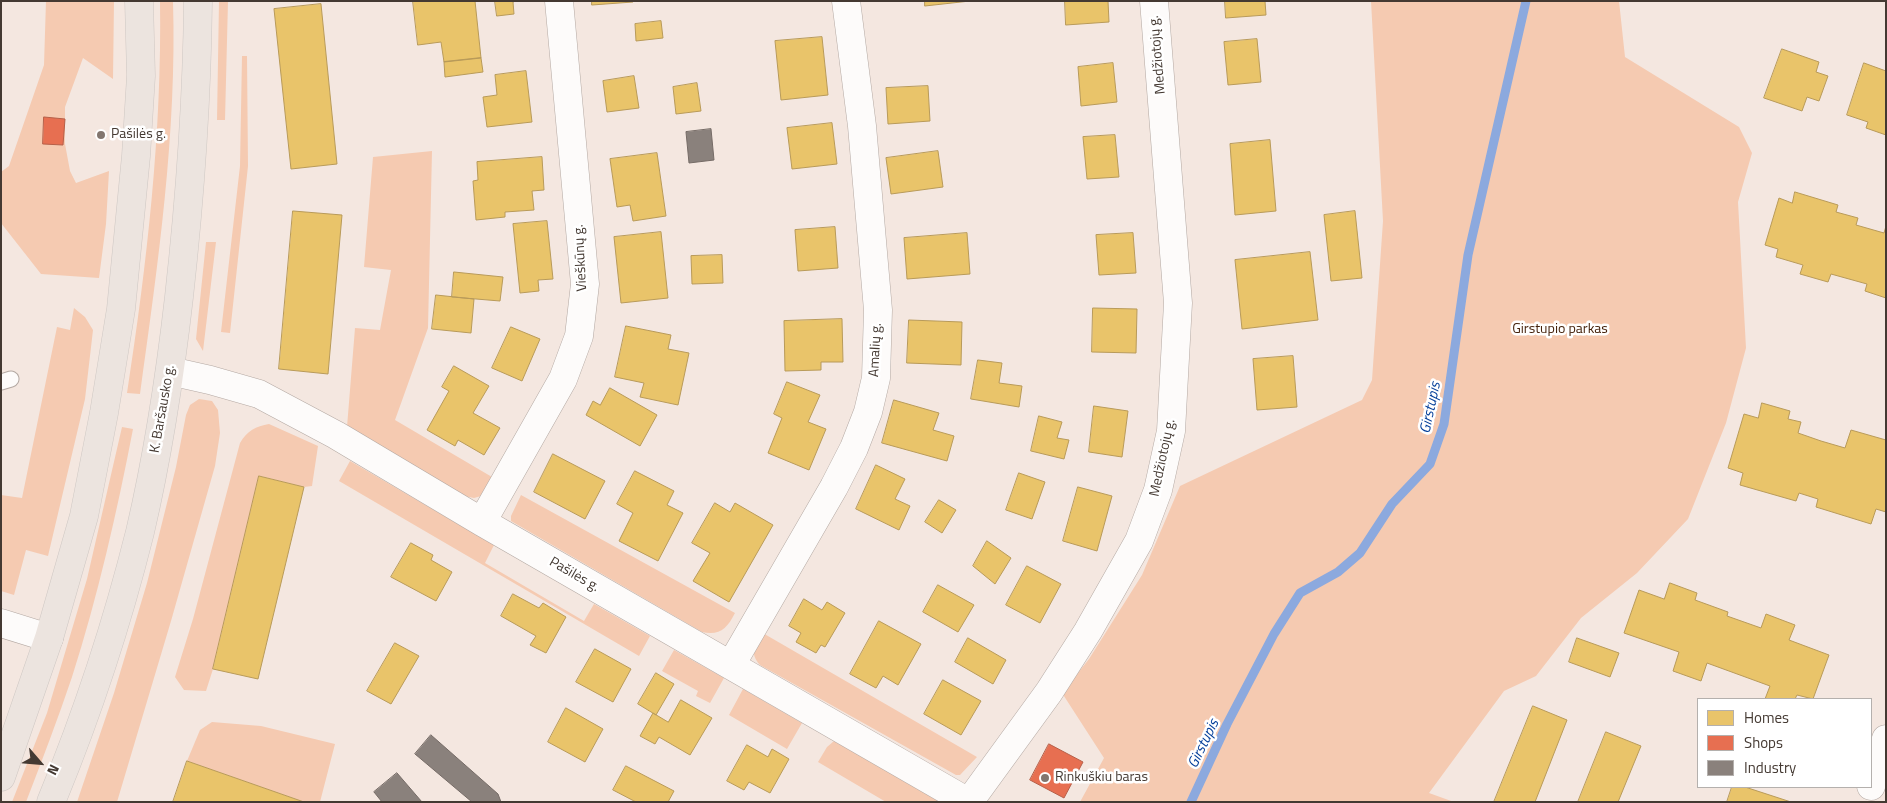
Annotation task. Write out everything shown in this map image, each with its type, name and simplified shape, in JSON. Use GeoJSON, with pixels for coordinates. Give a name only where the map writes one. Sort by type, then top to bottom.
{"type":"FeatureCollection","features":[{"type":"Feature","properties":{"kind":"main road"},"geometry":{"type":"LineString","coordinates":[[1,777],[49,638],[84,516],[104,413],[121,309],[136,156],[140,85],[139,1]]}},
{"type":"Feature","properties":{"kind":"main road","name":"K. Baršausko g."},"geometry":{"type":"LineString","coordinates":[[51,802],[97,677],[137,542],[161,424],[170,371],[192,162],[198,75],[198,1]]}},
{"type":"Feature","properties":{"kind":"street","name":"Vieškūnų g."},"geometry":{"type":"LineString","coordinates":[[482,522],[563,379],[579,336],[585,284],[559,1]]}},
{"type":"Feature","properties":{"kind":"street","name":"Amalių g."},"geometry":{"type":"LineString","coordinates":[[731,665],[834,487],[854,448],[868,412],[876,378],[877,300],[862,126],[846,1]]}},
{"type":"Feature","properties":{"kind":"street","name":"Medžiotojų g."},"geometry":{"type":"LineString","coordinates":[[969,802],[1049,692],[1088,631],[1139,540],[1158,490],[1171,431],[1178,303],[1154,1]]}},
{"type":"Feature","properties":{"kind":"street","name":"Pašilės g."},"geometry":{"type":"LineString","coordinates":[[170,371],[258,394],[336,435],[482,522],[969,802]]}},
{"type":"Feature","properties":{"kind":"street"},"geometry":{"type":"LineString","coordinates":[[1,623],[49,638]]}},
{"type":"Feature","properties":{"kind":"street"},"geometry":{"type":"LineString","coordinates":[[1872,783],[1886,739]]}},
{"type":"Feature","properties":{"kind":"street"},"geometry":{"type":"LineString","coordinates":[[1866,802],[1870,788]]}},
{"type":"Feature","properties":{"kind":"green space"},"geometry":{"type":"Polygon","coordinates":[[[46,1],[114,1],[113,79],[83,58],[65,107],[65,144],[70,171],[76,183],[109,171],[106,224],[99,278],[41,274],[1,223],[1,172],[9,166],[44,65],[46,1]]]}},
{"type":"Feature","properties":{"kind":"green space"},"geometry":{"type":"Polygon","coordinates":[[[160,1],[173,1],[172,100],[165,198],[140,394],[127,393],[141,296],[152,198],[158,100],[160,1]]]}},
{"type":"Feature","properties":{"kind":"green space"},"geometry":{"type":"Polygon","coordinates":[[[219,1],[228,1],[225,120],[217,120],[219,1]]]}},
{"type":"Feature","properties":{"kind":"green space","name":"Girstupio parkas"},"geometry":{"type":"Polygon","coordinates":[[[1371,1],[1619,1],[1625,57],[1739,127],[1752,153],[1738,202],[1746,348],[1726,423],[1688,519],[1637,573],[1581,618],[1536,676],[1504,691],[1429,793],[1454,802],[1080,802],[1104,758],[1062,693],[1089,659],[1142,575],[1180,486],[1362,400],[1372,380],[1383,221],[1371,1]]]}},
{"type":"Feature","properties":{"kind":"green space"},"geometry":{"type":"Polygon","coordinates":[[[242,56],[247,56],[248,166],[230,333],[221,332],[240,166],[242,56]]]}},
{"type":"Feature","properties":{"kind":"green space"},"geometry":{"type":"Polygon","coordinates":[[[432,151],[428,328],[395,420],[492,477],[481,496],[474,498],[464,496],[347,427],[355,328],[380,330],[391,270],[364,267],[373,157],[432,151]]]}},
{"type":"Feature","properties":{"kind":"green space"},"geometry":{"type":"Polygon","coordinates":[[[206,242],[216,242],[203,351],[196,339],[206,242]]]}},
{"type":"Feature","properties":{"kind":"green space"},"geometry":{"type":"Polygon","coordinates":[[[74,308],[85,317],[93,330],[85,399],[48,556],[26,550],[14,595],[1,591],[1,495],[22,498],[57,327],[70,330],[74,308]]]}},
{"type":"Feature","properties":{"kind":"green space"},"geometry":{"type":"Polygon","coordinates":[[[199,399],[212,401],[218,410],[220,433],[215,466],[117,802],[77,802],[114,693],[147,583],[176,467],[186,415],[190,405],[199,399]]]}},
{"type":"Feature","properties":{"kind":"green space"},"geometry":{"type":"Polygon","coordinates":[[[269,424],[318,446],[312,486],[304,487],[260,476],[206,691],[184,690],[175,677],[193,619],[240,443],[252,430],[269,424]]]}},
{"type":"Feature","properties":{"kind":"green space"},"geometry":{"type":"Polygon","coordinates":[[[122,427],[133,429],[106,554],[90,616],[72,677],[26,802],[12,802],[47,713],[87,579],[122,427]]]}},
{"type":"Feature","properties":{"kind":"green space"},"geometry":{"type":"Polygon","coordinates":[[[350,461],[494,545],[485,563],[584,621],[594,604],[650,636],[639,656],[339,481],[350,461]]]}},
{"type":"Feature","properties":{"kind":"green space"},"geometry":{"type":"Polygon","coordinates":[[[521,495],[735,613],[732,619],[726,627],[718,632],[702,632],[511,521],[511,516],[521,495]]]}},
{"type":"Feature","properties":{"kind":"green space"},"geometry":{"type":"Polygon","coordinates":[[[761,632],[977,757],[960,775],[956,775],[760,665],[755,656],[754,649],[761,632]]]}},
{"type":"Feature","properties":{"kind":"green space"},"geometry":{"type":"Polygon","coordinates":[[[674,650],[724,678],[710,703],[696,696],[698,691],[662,671],[674,650]]]}},
{"type":"Feature","properties":{"kind":"green space"},"geometry":{"type":"Polygon","coordinates":[[[743,689],[802,723],[787,749],[729,715],[743,689]]]}},
{"type":"Feature","properties":{"kind":"green space"},"geometry":{"type":"Polygon","coordinates":[[[212,722],[261,726],[335,744],[320,802],[304,802],[187,761],[200,730],[212,722]]]}},
{"type":"Feature","properties":{"kind":"green space"},"geometry":{"type":"Polygon","coordinates":[[[834,741],[940,802],[886,802],[818,762],[827,747],[834,741]]]}},
{"type":"Feature","properties":{"kind":"building: Homes"},"geometry":{"type":"Polygon","coordinates":[[[413,1],[475,1],[481,58],[444,62],[441,42],[418,45],[413,1]]]}},
{"type":"Feature","properties":{"kind":"building: Homes"},"geometry":{"type":"Polygon","coordinates":[[[495,1],[516,1],[513,2],[514,14],[497,16],[495,1]]]}},
{"type":"Feature","properties":{"kind":"building: Homes"},"geometry":{"type":"Polygon","coordinates":[[[592,1],[633,1],[633,2],[592,5],[592,1]]]}},
{"type":"Feature","properties":{"kind":"building: Homes"},"geometry":{"type":"Polygon","coordinates":[[[925,1],[970,1],[925,6],[925,1]]]}},
{"type":"Feature","properties":{"kind":"building: Homes"},"geometry":{"type":"Polygon","coordinates":[[[1065,1],[1108,1],[1109,22],[1066,25],[1065,1]]]}},
{"type":"Feature","properties":{"kind":"building: Homes"},"geometry":{"type":"Polygon","coordinates":[[[1225,1],[1265,1],[1266,15],[1226,18],[1225,1]]]}},
{"type":"Feature","properties":{"kind":"building: Homes"},"geometry":{"type":"Polygon","coordinates":[[[321,4],[337,164],[291,169],[274,9],[321,4]]]}},
{"type":"Feature","properties":{"kind":"building: Homes"},"geometry":{"type":"Polygon","coordinates":[[[661,21],[663,38],[636,41],[635,24],[661,21]]]}},
{"type":"Feature","properties":{"kind":"building: Homes"},"geometry":{"type":"Polygon","coordinates":[[[822,37],[828,95],[781,100],[775,41],[822,37]]]}},
{"type":"Feature","properties":{"kind":"building: Homes"},"geometry":{"type":"Polygon","coordinates":[[[1257,39],[1261,82],[1228,85],[1224,42],[1257,39]]]}},
{"type":"Feature","properties":{"kind":"building: Homes"},"geometry":{"type":"Polygon","coordinates":[[[1782,49],[1819,62],[1816,72],[1828,76],[1819,101],[1807,97],[1802,111],[1764,98],[1782,49]]]}},
{"type":"Feature","properties":{"kind":"building: Homes"},"geometry":{"type":"Polygon","coordinates":[[[481,58],[483,72],[445,77],[444,62],[481,58]]]}},
{"type":"Feature","properties":{"kind":"building: Homes"},"geometry":{"type":"Polygon","coordinates":[[[1113,63],[1117,102],[1081,106],[1078,67],[1113,63]]]}},
{"type":"Feature","properties":{"kind":"building: Homes"},"geometry":{"type":"Polygon","coordinates":[[[1864,63],[1886,71],[1886,135],[1866,128],[1868,122],[1847,115],[1864,63]]]}},
{"type":"Feature","properties":{"kind":"building: Homes"},"geometry":{"type":"Polygon","coordinates":[[[526,71],[532,122],[487,127],[483,97],[497,95],[495,75],[526,71]]]}},
{"type":"Feature","properties":{"kind":"building: Homes"},"geometry":{"type":"Polygon","coordinates":[[[634,76],[639,108],[607,112],[603,81],[634,76]]]}},
{"type":"Feature","properties":{"kind":"building: Homes"},"geometry":{"type":"Polygon","coordinates":[[[697,83],[701,111],[676,114],[673,87],[697,83]]]}},
{"type":"Feature","properties":{"kind":"building: Homes"},"geometry":{"type":"Polygon","coordinates":[[[928,86],[930,121],[888,124],[886,88],[928,86]]]}},
{"type":"Feature","properties":{"kind":"building: Homes"},"geometry":{"type":"Polygon","coordinates":[[[832,123],[837,164],[792,169],[787,128],[832,123]]]}},
{"type":"Feature","properties":{"kind":"building: Homes"},"geometry":{"type":"Polygon","coordinates":[[[1115,135],[1119,177],[1087,179],[1083,137],[1115,135]]]}},
{"type":"Feature","properties":{"kind":"building: Homes"},"geometry":{"type":"Polygon","coordinates":[[[1270,140],[1276,211],[1235,215],[1230,144],[1270,140]]]}},
{"type":"Feature","properties":{"kind":"building: Homes"},"geometry":{"type":"Polygon","coordinates":[[[938,151],[943,187],[891,194],[886,158],[938,151]]]}},
{"type":"Feature","properties":{"kind":"building: Homes"},"geometry":{"type":"Polygon","coordinates":[[[657,153],[666,216],[633,221],[630,205],[617,207],[610,159],[657,153]]]}},
{"type":"Feature","properties":{"kind":"building: Homes"},"geometry":{"type":"Polygon","coordinates":[[[542,157],[544,190],[532,191],[534,210],[505,212],[505,217],[476,220],[473,181],[478,180],[477,162],[542,157]]]}},
{"type":"Feature","properties":{"kind":"building: Homes"},"geometry":{"type":"Polygon","coordinates":[[[1795,192],[1838,205],[1836,212],[1858,218],[1856,225],[1884,233],[1886,226],[1886,298],[1865,291],[1867,284],[1831,274],[1828,282],[1800,274],[1803,265],[1776,257],[1778,249],[1765,245],[1779,198],[1792,203],[1795,192]]]}},
{"type":"Feature","properties":{"kind":"building: Homes"},"geometry":{"type":"Polygon","coordinates":[[[293,211],[342,215],[328,374],[279,369],[293,211]]]}},
{"type":"Feature","properties":{"kind":"building: Homes"},"geometry":{"type":"Polygon","coordinates":[[[1355,211],[1362,278],[1331,281],[1324,215],[1355,211]]]}},
{"type":"Feature","properties":{"kind":"building: Homes"},"geometry":{"type":"Polygon","coordinates":[[[547,221],[553,279],[538,280],[539,291],[520,293],[513,224],[547,221]]]}},
{"type":"Feature","properties":{"kind":"building: Homes"},"geometry":{"type":"Polygon","coordinates":[[[835,227],[838,268],[798,271],[795,230],[835,227]]]}},
{"type":"Feature","properties":{"kind":"building: Homes"},"geometry":{"type":"Polygon","coordinates":[[[661,232],[668,298],[621,303],[614,237],[661,232]]]}},
{"type":"Feature","properties":{"kind":"building: Homes"},"geometry":{"type":"Polygon","coordinates":[[[967,233],[970,274],[907,279],[904,238],[967,233]]]}},
{"type":"Feature","properties":{"kind":"building: Homes"},"geometry":{"type":"Polygon","coordinates":[[[1133,233],[1136,273],[1099,275],[1096,235],[1133,233]]]}},
{"type":"Feature","properties":{"kind":"building: Homes"},"geometry":{"type":"Polygon","coordinates":[[[1310,252],[1318,320],[1242,329],[1235,260],[1310,252]]]}},
{"type":"Feature","properties":{"kind":"building: Homes"},"geometry":{"type":"Polygon","coordinates":[[[722,255],[723,283],[692,284],[691,256],[722,255]]]}},
{"type":"Feature","properties":{"kind":"building: Homes"},"geometry":{"type":"Polygon","coordinates":[[[454,272],[503,277],[500,301],[452,297],[454,272]]]}},
{"type":"Feature","properties":{"kind":"building: Homes"},"geometry":{"type":"Polygon","coordinates":[[[436,295],[474,299],[471,333],[432,329],[436,295]]]}},
{"type":"Feature","properties":{"kind":"building: Homes"},"geometry":{"type":"Polygon","coordinates":[[[1093,308],[1137,309],[1136,353],[1092,352],[1093,308]]]}},
{"type":"Feature","properties":{"kind":"building: Homes"},"geometry":{"type":"Polygon","coordinates":[[[842,319],[843,362],[821,362],[821,370],[785,371],[784,321],[842,319]]]}},
{"type":"Feature","properties":{"kind":"building: Homes"},"geometry":{"type":"Polygon","coordinates":[[[909,320],[962,322],[961,365],[907,363],[909,320]]]}},
{"type":"Feature","properties":{"kind":"building: Homes"},"geometry":{"type":"Polygon","coordinates":[[[626,326],[671,335],[668,349],[689,353],[678,405],[640,397],[644,383],[615,377],[626,326]]]}},
{"type":"Feature","properties":{"kind":"building: Homes"},"geometry":{"type":"Polygon","coordinates":[[[511,327],[540,339],[522,381],[492,368],[511,327]]]}},
{"type":"Feature","properties":{"kind":"building: Homes"},"geometry":{"type":"Polygon","coordinates":[[[1293,356],[1297,407],[1257,410],[1253,359],[1293,356]]]}},
{"type":"Feature","properties":{"kind":"building: Homes"},"geometry":{"type":"Polygon","coordinates":[[[978,360],[1002,363],[999,383],[1022,386],[1019,407],[971,399],[978,360]]]}},
{"type":"Feature","properties":{"kind":"building: Homes"},"geometry":{"type":"Polygon","coordinates":[[[454,366],[489,386],[473,413],[500,428],[484,455],[458,440],[455,446],[427,430],[449,391],[442,387],[454,366]]]}},
{"type":"Feature","properties":{"kind":"building: Homes"},"geometry":{"type":"Polygon","coordinates":[[[787,382],[820,395],[808,422],[826,429],[809,470],[768,453],[782,418],[774,414],[787,382]]]}},
{"type":"Feature","properties":{"kind":"building: Homes"},"geometry":{"type":"Polygon","coordinates":[[[610,388],[657,415],[640,446],[586,415],[593,401],[600,405],[610,388]]]}},
{"type":"Feature","properties":{"kind":"building: Homes"},"geometry":{"type":"Polygon","coordinates":[[[894,400],[939,413],[933,430],[954,436],[947,461],[882,443],[894,400]]]}},
{"type":"Feature","properties":{"kind":"building: Homes"},"geometry":{"type":"Polygon","coordinates":[[[1762,403],[1790,411],[1788,419],[1801,422],[1798,433],[1821,441],[1845,448],[1851,430],[1886,440],[1886,512],[1876,509],[1871,524],[1816,507],[1818,499],[1799,493],[1796,501],[1740,485],[1743,473],[1728,468],[1744,414],[1758,418],[1762,403]]]}},
{"type":"Feature","properties":{"kind":"building: Homes"},"geometry":{"type":"Polygon","coordinates":[[[1094,406],[1128,411],[1122,457],[1089,452],[1094,406]]]}},
{"type":"Feature","properties":{"kind":"building: Homes"},"geometry":{"type":"Polygon","coordinates":[[[1039,416],[1062,422],[1057,438],[1069,440],[1064,459],[1031,451],[1039,416]]]}},
{"type":"Feature","properties":{"kind":"building: Homes"},"geometry":{"type":"Polygon","coordinates":[[[553,454],[605,481],[585,519],[534,492],[553,454]]]}},
{"type":"Feature","properties":{"kind":"building: Homes"},"geometry":{"type":"Polygon","coordinates":[[[876,465],[905,479],[895,499],[910,506],[899,530],[856,509],[876,465]]]}},
{"type":"Feature","properties":{"kind":"building: Homes"},"geometry":{"type":"Polygon","coordinates":[[[635,471],[674,491],[667,505],[683,513],[658,561],[619,541],[633,513],[617,504],[635,471]]]}},
{"type":"Feature","properties":{"kind":"building: Homes"},"geometry":{"type":"Polygon","coordinates":[[[1019,473],[1045,482],[1032,519],[1006,510],[1019,473]]]}},
{"type":"Feature","properties":{"kind":"building: Homes"},"geometry":{"type":"Polygon","coordinates":[[[259,476],[304,487],[258,679],[213,669],[259,476]]]}},
{"type":"Feature","properties":{"kind":"building: Homes"},"geometry":{"type":"Polygon","coordinates":[[[1078,487],[1112,496],[1097,551],[1063,541],[1078,487]]]}},
{"type":"Feature","properties":{"kind":"building: Homes"},"geometry":{"type":"Polygon","coordinates":[[[939,500],[956,510],[942,533],[925,522],[939,500]]]}},
{"type":"Feature","properties":{"kind":"building: Homes"},"geometry":{"type":"Polygon","coordinates":[[[715,503],[730,512],[735,503],[773,525],[729,602],[693,581],[710,553],[692,543],[715,503]]]}},
{"type":"Feature","properties":{"kind":"building: Homes"},"geometry":{"type":"Polygon","coordinates":[[[987,541],[1011,558],[995,584],[973,566],[987,541]]]}},
{"type":"Feature","properties":{"kind":"building: Homes"},"geometry":{"type":"Polygon","coordinates":[[[411,543],[433,555],[431,560],[452,572],[436,601],[391,577],[411,543]]]}},
{"type":"Feature","properties":{"kind":"building: Homes"},"geometry":{"type":"Polygon","coordinates":[[[1027,566],[1061,584],[1040,623],[1006,605],[1027,566]]]}},
{"type":"Feature","properties":{"kind":"building: Homes"},"geometry":{"type":"Polygon","coordinates":[[[1670,583],[1697,593],[1695,600],[1728,612],[1727,616],[1761,628],[1766,614],[1795,625],[1789,640],[1829,655],[1813,698],[1797,695],[1796,698],[1765,698],[1770,686],[1707,663],[1701,681],[1673,671],[1679,652],[1624,633],[1639,590],[1664,599],[1670,583]]]}},
{"type":"Feature","properties":{"kind":"building: Homes"},"geometry":{"type":"Polygon","coordinates":[[[938,585],[974,605],[958,632],[923,612],[938,585]]]}},
{"type":"Feature","properties":{"kind":"building: Homes"},"geometry":{"type":"Polygon","coordinates":[[[513,594],[539,608],[543,603],[566,617],[546,653],[530,645],[536,636],[501,616],[513,594]]]}},
{"type":"Feature","properties":{"kind":"building: Homes"},"geometry":{"type":"Polygon","coordinates":[[[804,599],[822,610],[827,602],[845,613],[825,647],[821,645],[816,653],[796,642],[801,633],[789,626],[804,599]]]}},
{"type":"Feature","properties":{"kind":"building: Homes"},"geometry":{"type":"Polygon","coordinates":[[[879,621],[921,644],[898,685],[883,676],[876,688],[850,674],[879,621]]]}},
{"type":"Feature","properties":{"kind":"building: Homes"},"geometry":{"type":"Polygon","coordinates":[[[968,638],[1006,660],[993,684],[955,662],[968,638]]]}},
{"type":"Feature","properties":{"kind":"building: Homes"},"geometry":{"type":"Polygon","coordinates":[[[1577,638],[1619,653],[1610,677],[1569,662],[1577,638]]]}},
{"type":"Feature","properties":{"kind":"building: Homes"},"geometry":{"type":"Polygon","coordinates":[[[395,643],[419,656],[391,704],[367,691],[395,643]]]}},
{"type":"Feature","properties":{"kind":"building: Homes"},"geometry":{"type":"Polygon","coordinates":[[[595,649],[631,669],[613,702],[576,682],[595,649]]]}},
{"type":"Feature","properties":{"kind":"building: Homes"},"geometry":{"type":"Polygon","coordinates":[[[656,673],[674,684],[656,715],[638,704],[656,673]]]}},
{"type":"Feature","properties":{"kind":"building: Homes"},"geometry":{"type":"Polygon","coordinates":[[[943,680],[981,701],[961,735],[924,714],[943,680]]]}},
{"type":"Feature","properties":{"kind":"building: Homes"},"geometry":{"type":"Polygon","coordinates":[[[681,700],[712,718],[690,755],[659,737],[655,744],[640,736],[653,713],[668,722],[681,700]]]}},
{"type":"Feature","properties":{"kind":"building: Homes"},"geometry":{"type":"Polygon","coordinates":[[[1533,706],[1567,720],[1535,802],[1494,802],[1533,706]]]}},
{"type":"Feature","properties":{"kind":"building: Homes"},"geometry":{"type":"Polygon","coordinates":[[[566,708],[603,729],[585,762],[548,742],[566,708]]]}},
{"type":"Feature","properties":{"kind":"building: Homes"},"geometry":{"type":"Polygon","coordinates":[[[1606,732],[1641,746],[1618,802],[1578,802],[1606,732]]]}},
{"type":"Feature","properties":{"kind":"building: Homes"},"geometry":{"type":"Polygon","coordinates":[[[747,745],[768,757],[772,749],[789,759],[770,793],[749,782],[744,790],[727,781],[747,745]]]}},
{"type":"Feature","properties":{"kind":"building: Homes"},"geometry":{"type":"Polygon","coordinates":[[[187,761],[304,802],[173,802],[187,761]]]}},
{"type":"Feature","properties":{"kind":"building: Homes"},"geometry":{"type":"Polygon","coordinates":[[[626,766],[674,791],[668,802],[636,802],[613,790],[626,766]]]}},
{"type":"Feature","properties":{"kind":"building: Homes"},"geometry":{"type":"Polygon","coordinates":[[[1732,788],[1748,788],[1791,802],[1727,802],[1732,788]]]}},
{"type":"Feature","properties":{"kind":"building: Shops"},"geometry":{"type":"Polygon","coordinates":[[[44,117],[65,119],[63,145],[43,144],[44,117]]]}},
{"type":"Feature","properties":{"kind":"building: Shops"},"geometry":{"type":"Polygon","coordinates":[[[1049,744],[1083,762],[1064,798],[1030,780],[1049,744]]]}},
{"type":"Feature","properties":{"kind":"building: Industry"},"geometry":{"type":"Polygon","coordinates":[[[711,129],[714,160],[689,163],[686,132],[711,129]]]}},
{"type":"Feature","properties":{"kind":"building: Industry"},"geometry":{"type":"Polygon","coordinates":[[[431,735],[498,794],[501,802],[472,802],[415,754],[431,735]]]}},
{"type":"Feature","properties":{"kind":"building: Industry"},"geometry":{"type":"Polygon","coordinates":[[[397,773],[422,802],[382,802],[374,792],[397,773]]]}},
{"type":"Feature","properties":{"kind":"waterway","name":"Girstupis"},"geometry":{"type":"LineString","coordinates":[[1191,802],[1227,724],[1274,634],[1300,593],[1338,572],[1360,553],[1392,504],[1430,464],[1444,424],[1468,255],[1526,1]]}},
{"type":"Feature","properties":{"kind":"place","name":"Pašilės g."},"geometry":{"type":"Point","coordinates":[101,135]}},
{"type":"Feature","properties":{"kind":"place","name":"Rinkuškiu baras"},"geometry":{"type":"Point","coordinates":[1045,778]}}]}
